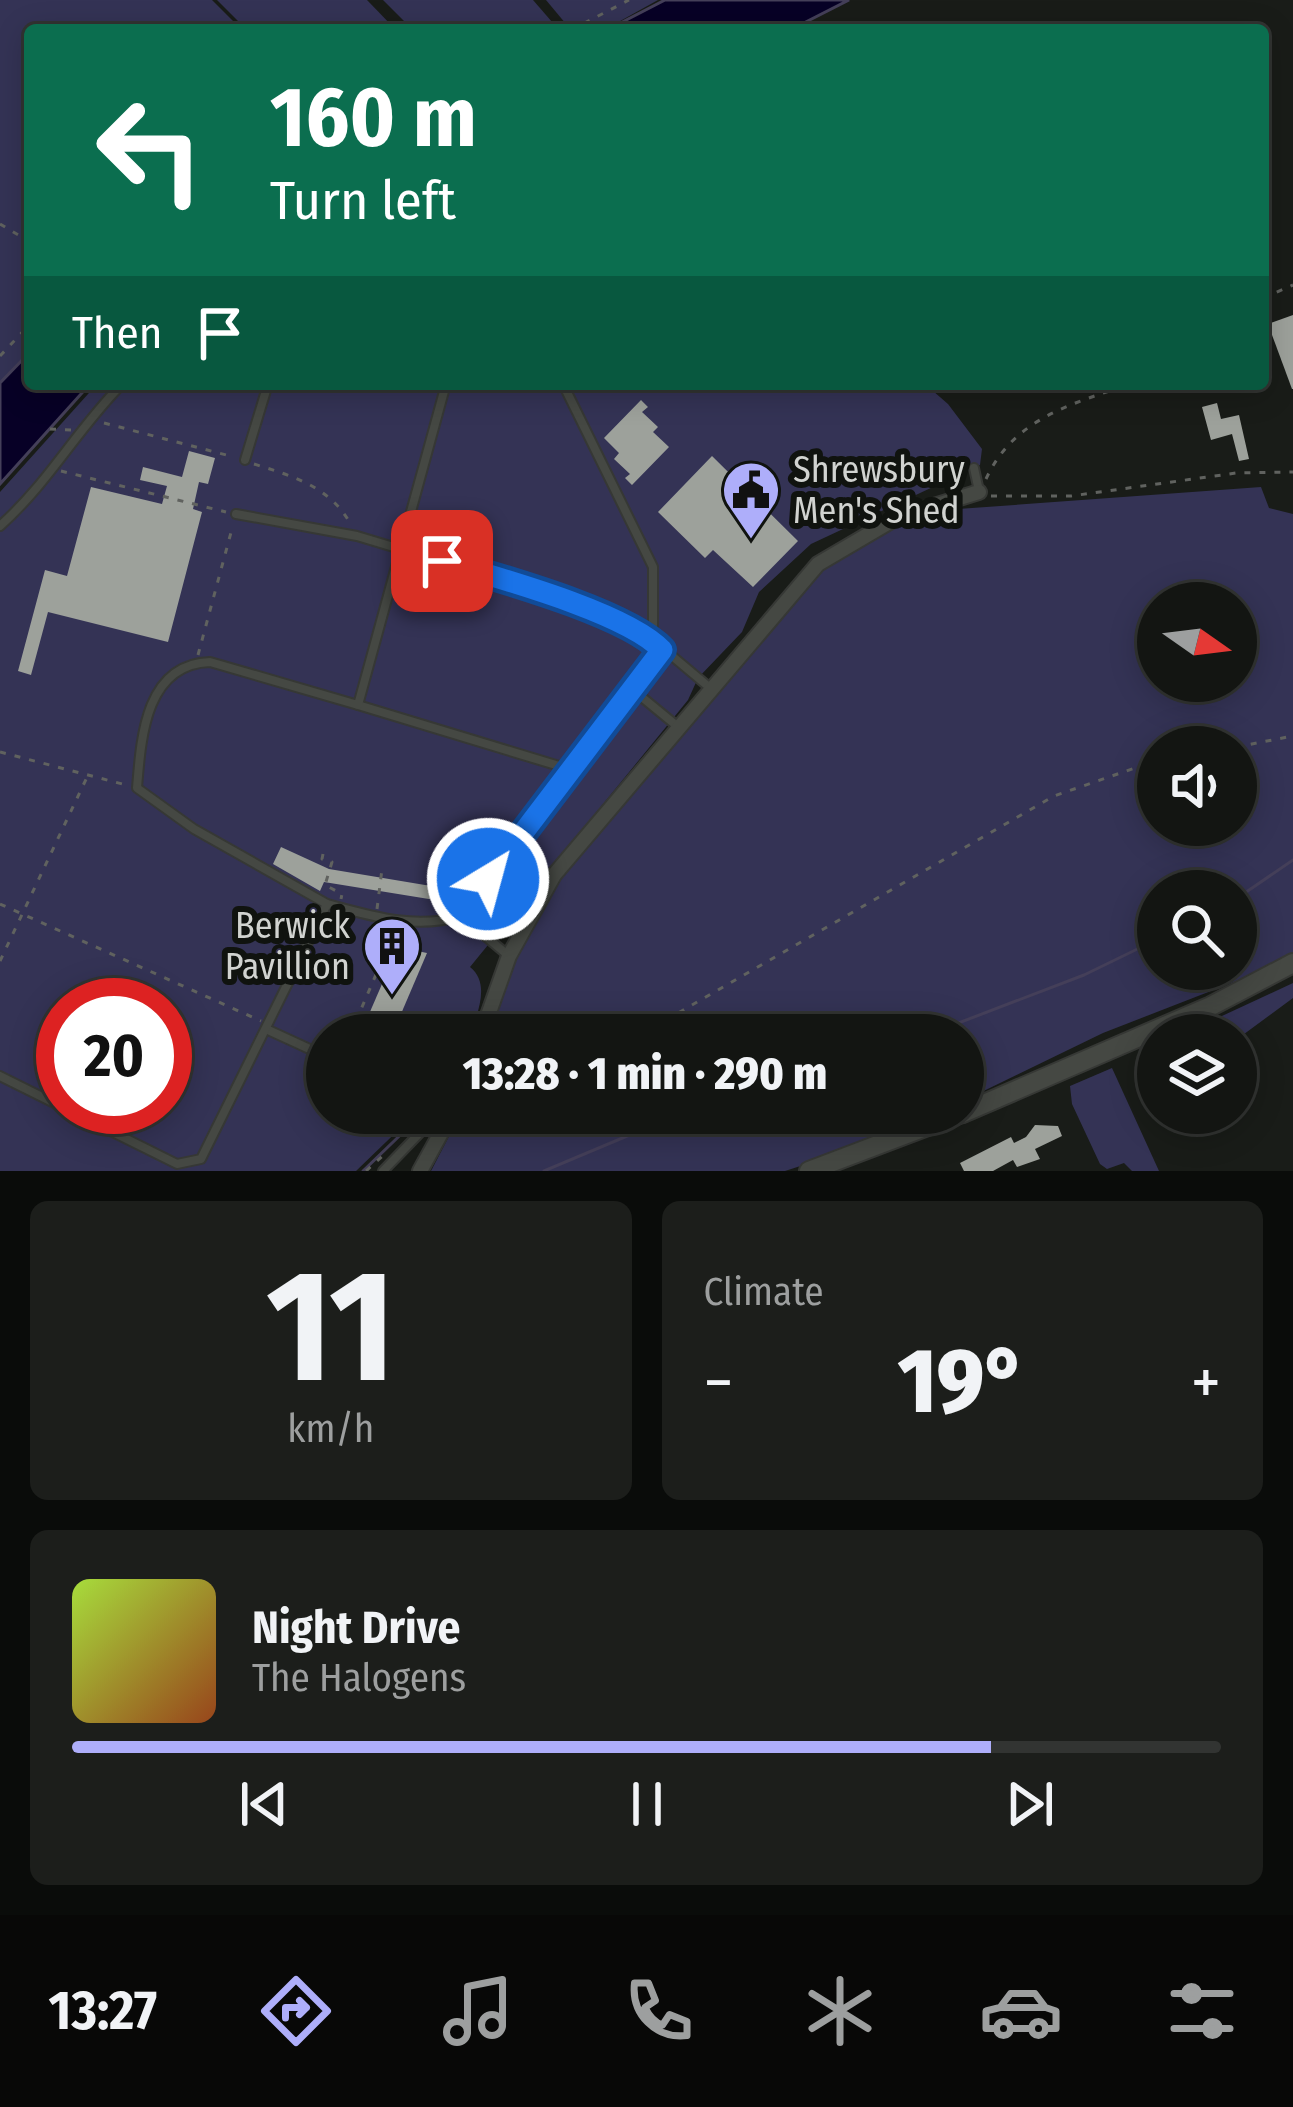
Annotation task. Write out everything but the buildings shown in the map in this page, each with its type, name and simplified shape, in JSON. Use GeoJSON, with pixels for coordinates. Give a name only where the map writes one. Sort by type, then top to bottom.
{"type":"FeatureCollection","features":[{"type":"Feature","properties":{"kind":"main road"},"geometry":{"type":"LineString","coordinates":[[984,1104],[1211,1006],[1293,963]]}},
{"type":"Feature","properties":{"kind":"main road"},"geometry":{"type":"LineString","coordinates":[[808,1171],[907,1134]]}},
{"type":"Feature","properties":{"kind":"street"},"geometry":{"type":"LineString","coordinates":[[488,1014],[509,956],[554,875],[709,687],[818,565],[898,517],[979,492]]}},
{"type":"Feature","properties":{"kind":"street"},"geometry":{"type":"LineString","coordinates":[[420,1171],[440,1134]]}},
{"type":"Feature","properties":{"kind":"lane"},"geometry":{"type":"LineString","coordinates":[[0,526],[57,469],[76,430],[117,390]]}},
{"type":"Feature","properties":{"kind":"lane"},"geometry":{"type":"LineString","coordinates":[[244,460],[266,390]]}},
{"type":"Feature","properties":{"kind":"lane"},"geometry":{"type":"LineString","coordinates":[[358,704],[444,390]]}},
{"type":"Feature","properties":{"kind":"lane"},"geometry":{"type":"LineString","coordinates":[[566,390],[653,567],[653,640]]}},
{"type":"Feature","properties":{"kind":"lane"},"geometry":{"type":"LineString","coordinates":[[974,468],[979,492]]}},
{"type":"Feature","properties":{"kind":"lane"},"geometry":{"type":"LineString","coordinates":[[236,514],[357,536],[520,585],[653,640],[709,687]]}},
{"type":"Feature","properties":{"kind":"lane"},"geometry":{"type":"LineString","coordinates":[[569,769],[247,671],[196,662],[169,679],[150,703],[137,788],[194,830],[333,906],[398,921],[439,922],[461,916],[662,650]]}},
{"type":"Feature","properties":{"kind":"lane"},"geometry":{"type":"LineString","coordinates":[[632,689],[677,726]]}},
{"type":"Feature","properties":{"kind":"lane"},"geometry":{"type":"LineString","coordinates":[[0,1076],[189,1166],[201,1160],[333,906]]}},
{"type":"Feature","properties":{"kind":"lane"},"geometry":{"type":"LineString","coordinates":[[461,916],[509,956]]}},
{"type":"Feature","properties":{"kind":"lane"},"geometry":{"type":"LineString","coordinates":[[267,1027],[306,1046]]}},
{"type":"Feature","properties":{"kind":"lane"},"geometry":{"type":"LineString","coordinates":[[383,1171],[419,1134]]}},
{"type":"Feature","properties":{"kind":"path"},"geometry":{"type":"LineString","coordinates":[[584,24],[629,0]]}},
{"type":"Feature","properties":{"kind":"path"},"geometry":{"type":"LineString","coordinates":[[0,356],[24,330]]}},
{"type":"Feature","properties":{"kind":"path"},"geometry":{"type":"LineString","coordinates":[[1112,390],[1040,414],[994,462],[979,492],[1002,500],[1071,496],[1236,472],[1293,472]]}},
{"type":"Feature","properties":{"kind":"path"},"geometry":{"type":"LineString","coordinates":[[90,419],[310,482],[340,506],[357,536]]}},
{"type":"Feature","properties":{"kind":"path"},"geometry":{"type":"LineString","coordinates":[[50,429],[76,430]]}},
{"type":"Feature","properties":{"kind":"path"},"geometry":{"type":"LineString","coordinates":[[57,469],[236,514],[196,662]]}},
{"type":"Feature","properties":{"kind":"path"},"geometry":{"type":"LineString","coordinates":[[1257,743],[1293,736]]}},
{"type":"Feature","properties":{"kind":"path"},"geometry":{"type":"LineString","coordinates":[[0,752],[137,788]]}},
{"type":"Feature","properties":{"kind":"path"},"geometry":{"type":"LineString","coordinates":[[676,1014],[1054,796],[1137,767]]}},
{"type":"Feature","properties":{"kind":"path"},"geometry":{"type":"LineString","coordinates":[[0,961],[89,773]]}},
{"type":"Feature","properties":{"kind":"path"},"geometry":{"type":"LineString","coordinates":[[323,854],[332,862],[325,885],[342,894],[333,906]]}},
{"type":"Feature","properties":{"kind":"path"},"geometry":{"type":"LineString","coordinates":[[376,916],[382,869]]}},
{"type":"Feature","properties":{"kind":"path"},"geometry":{"type":"LineString","coordinates":[[0,904],[267,1027]]}},
{"type":"Feature","properties":{"kind":"path"},"geometry":{"type":"LineString","coordinates":[[360,1014],[398,921]]}},
{"type":"Feature","properties":{"kind":"path"},"geometry":{"type":"LineString","coordinates":[[385,956],[393,959]]}},
{"type":"Feature","properties":{"kind":"path"},"geometry":{"type":"LineString","coordinates":[[373,983],[381,987]]}},
{"type":"Feature","properties":{"kind":"path"},"geometry":{"type":"LineString","coordinates":[[365,1004],[372,1007]]}},
{"type":"Feature","properties":{"kind":"shaded area"},"geometry":{"type":"Polygon","coordinates":[[[0,0],[212,0],[236,24],[24,24],[24,358],[0,383],[0,0]]]}},
{"type":"Feature","properties":{"kind":"shaded area"},"geometry":{"type":"Polygon","coordinates":[[[217,0],[367,0],[390,24],[241,24],[217,0]]]}},
{"type":"Feature","properties":{"kind":"shaded area"},"geometry":{"type":"Polygon","coordinates":[[[383,0],[533,0],[554,24],[407,24],[383,0]]]}},
{"type":"Feature","properties":{"kind":"shaded area"},"geometry":{"type":"Polygon","coordinates":[[[546,0],[658,0],[615,24],[566,24],[546,0]]]}},
{"type":"Feature","properties":{"kind":"shaded area"},"geometry":{"type":"Polygon","coordinates":[[[665,0],[849,0],[802,24],[619,24],[665,0]]]}},
{"type":"Feature","properties":{"kind":"shaded area"},"geometry":{"type":"Polygon","coordinates":[[[24,358],[24,390],[85,390],[0,484],[0,383],[24,358]]]}},
{"type":"Feature","properties":{"kind":"shaded area"},"geometry":{"type":"Polygon","coordinates":[[[92,390],[932,390],[982,449],[980,465],[811,544],[759,592],[742,632],[698,678],[688,700],[470,967],[480,982],[477,1014],[306,1014],[306,1134],[394,1134],[356,1171],[0,1171],[0,492],[92,390]]]}},
{"type":"Feature","properties":{"kind":"shaded area"},"geometry":{"type":"Polygon","coordinates":[[[1261,487],[1269,508],[1293,514],[1293,959],[1257,973],[1257,870],[1137,870],[1137,990],[1213,990],[1152,1014],[1137,1014],[1137,1020],[984,1091],[984,1014],[496,1014],[517,954],[545,898],[823,569],[903,520],[958,509],[1261,487]]]}},
{"type":"Feature","properties":{"kind":"shaded area"},"geometry":{"type":"Polygon","coordinates":[[[1293,983],[1293,998],[1257,1025],[1257,1014],[1226,1014],[1293,983]]]}},
{"type":"Feature","properties":{"kind":"shaded area"},"geometry":{"type":"Polygon","coordinates":[[[1112,1068],[1137,1123],[1137,1134],[1142,1134],[1159,1171],[1132,1171],[1124,1163],[1107,1169],[1100,1164],[1072,1104],[1070,1086],[1112,1068]]]}},
{"type":"Feature","properties":{"kind":"shaded area"},"geometry":{"type":"Polygon","coordinates":[[[450,1134],[895,1134],[785,1171],[431,1171],[450,1134]]]}},
{"type":"Feature","properties":{"kind":"waterway"},"geometry":{"type":"LineString","coordinates":[[1257,885],[1293,860]]}},
{"type":"Feature","properties":{"kind":"waterway"},"geometry":{"type":"LineString","coordinates":[[982,1014],[1137,949]]}},
{"type":"Feature","properties":{"kind":"waterway"},"geometry":{"type":"LineString","coordinates":[[363,1171],[401,1134]]}},
{"type":"Feature","properties":{"kind":"waterway"},"geometry":{"type":"LineString","coordinates":[[544,1171],[632,1134]]}},
{"type":"Feature","properties":{"kind":"place","name":"Shrewsbury Men's Shed"},"geometry":{"type":"Point","coordinates":[751,541]}},
{"type":"Feature","properties":{"kind":"place","name":"Berwick Pavillion"},"geometry":{"type":"Point","coordinates":[392,997]}},
{"type":"Feature","properties":{"kind":"route"},"geometry":{"type":"LineString","coordinates":[[442,561],[582,610],[653,640],[662,650],[488,879]]}}]}
